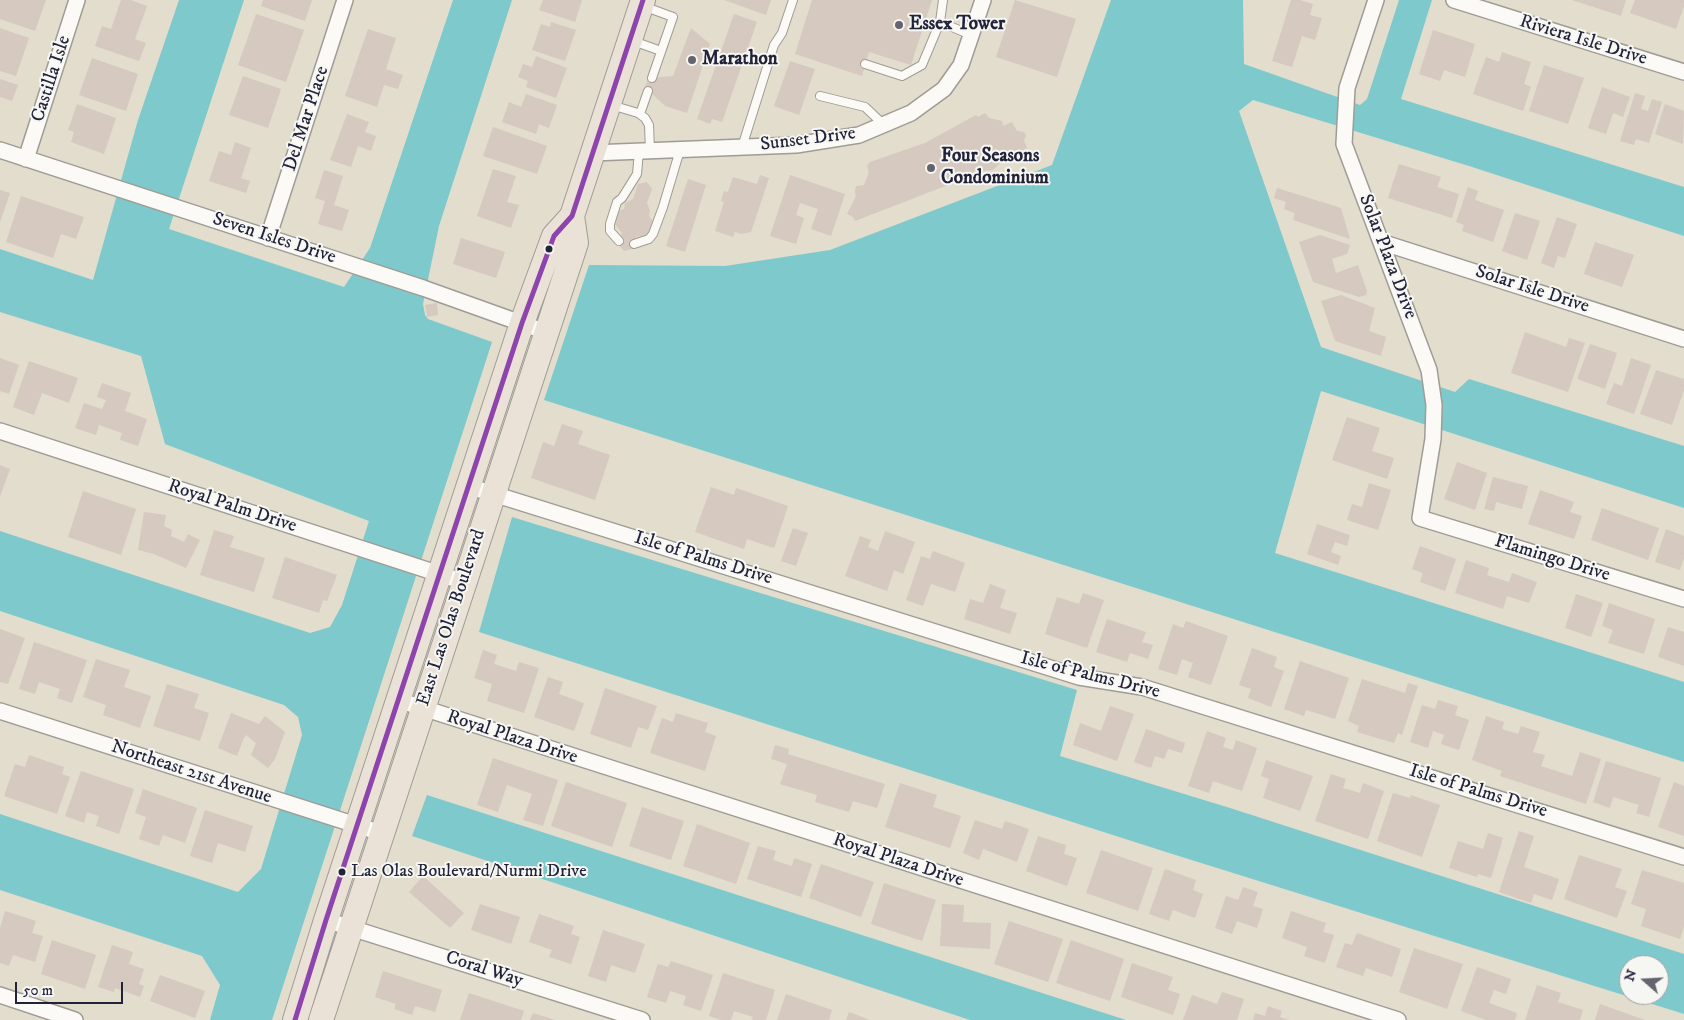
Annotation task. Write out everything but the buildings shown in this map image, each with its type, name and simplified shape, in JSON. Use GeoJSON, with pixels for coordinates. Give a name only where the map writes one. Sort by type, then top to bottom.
{"type":"FeatureCollection","features":[{"type":"Feature","properties":{"kind":"main road","name":"East Las Olas Boulevard"},"geometry":{"type":"LineString","coordinates":[[294,1020],[326,920],[349,824],[398,700],[432,571],[468,486],[522,323],[554,236],[572,216],[642,3]]}},
{"type":"Feature","properties":{"kind":"main road","name":"East Las Olas Boulevard"},"geometry":{"type":"LineString","coordinates":[[322,1020],[381,833],[576,243],[572,216]]}},
{"type":"Feature","properties":{"kind":"street","name":"Castilla Isle"},"geometry":{"type":"LineString","coordinates":[[26,159],[78,0]]}},
{"type":"Feature","properties":{"kind":"street","name":"Del Mar Place"},"geometry":{"type":"LineString","coordinates":[[268,238],[345,0]]}},
{"type":"Feature","properties":{"kind":"street","name":"Sunset Drive"},"geometry":{"type":"LineString","coordinates":[[592,153],[796,145],[859,135],[911,112],[944,89],[961,65],[983,0]]}},
{"type":"Feature","properties":{"kind":"street","name":"Solar Plaza Drive"},"geometry":{"type":"LineString","coordinates":[[1376,0],[1347,88],[1344,144],[1429,370],[1434,405],[1433,438],[1420,518]]}},
{"type":"Feature","properties":{"kind":"street","name":"Riviera Isle Drive"},"geometry":{"type":"LineString","coordinates":[[1454,0],[1684,72]]}},
{"type":"Feature","properties":{"kind":"street","name":"Seven Isles Drive"},"geometry":{"type":"LineString","coordinates":[[0,150],[423,288],[546,332]]}},
{"type":"Feature","properties":{"kind":"street","name":"Solar Isle Drive"},"geometry":{"type":"LineString","coordinates":[[1381,242],[1684,339]]}},
{"type":"Feature","properties":{"kind":"street","name":"Royal Palm Drive"},"geometry":{"type":"LineString","coordinates":[[0,431],[464,582]]}},
{"type":"Feature","properties":{"kind":"street","name":"Isle of Palms Drive"},"geometry":{"type":"LineString","coordinates":[[468,486],[1079,676],[1151,690],[1684,857]]}},
{"type":"Feature","properties":{"kind":"street","name":"Flamingo Drive"},"geometry":{"type":"LineString","coordinates":[[1420,518],[1684,599]]}},
{"type":"Feature","properties":{"kind":"street","name":"Royal Plaza Drive"},"geometry":{"type":"LineString","coordinates":[[398,700],[1398,1020]]}},
{"type":"Feature","properties":{"kind":"street","name":"Northeast 21st Avenue"},"geometry":{"type":"LineString","coordinates":[[0,711],[381,833]]}},
{"type":"Feature","properties":{"kind":"street","name":"Coral Way"},"geometry":{"type":"LineString","coordinates":[[326,920],[642,1020]]}},
{"type":"Feature","properties":{"kind":"street"},"geometry":{"type":"LineString","coordinates":[[0,995],[76,1020]]}},
{"type":"Feature","properties":{"kind":"lane"},"geometry":{"type":"LineString","coordinates":[[742,147],[774,45],[782,33],[793,0]]}},
{"type":"Feature","properties":{"kind":"lane"},"geometry":{"type":"LineString","coordinates":[[866,64],[902,76],[922,65],[940,22],[943,0]]}},
{"type":"Feature","properties":{"kind":"lane"},"geometry":{"type":"LineString","coordinates":[[642,3],[673,17],[652,78]]}},
{"type":"Feature","properties":{"kind":"lane"},"geometry":{"type":"LineString","coordinates":[[940,22],[971,35]]}},
{"type":"Feature","properties":{"kind":"lane"},"geometry":{"type":"LineString","coordinates":[[630,40],[661,51]]}},
{"type":"Feature","properties":{"kind":"lane"},"geometry":{"type":"LineString","coordinates":[[640,114],[648,90]]}},
{"type":"Feature","properties":{"kind":"lane"},"geometry":{"type":"LineString","coordinates":[[820,96],[865,107],[884,125]]}},
{"type":"Feature","properties":{"kind":"lane"},"geometry":{"type":"LineString","coordinates":[[609,105],[640,114],[649,125],[637,174],[622,198],[617,202],[610,224],[610,231],[619,241]]}},
{"type":"Feature","properties":{"kind":"lane"},"geometry":{"type":"LineString","coordinates":[[634,244],[649,239],[653,234],[680,150]]}},
{"type":"Feature","properties":{"kind":"water"},"geometry":{"type":"Polygon","coordinates":[[[179,0],[244,0],[169,229],[344,287],[370,248],[453,0],[512,0],[439,226],[423,304],[425,315],[428,319],[492,342],[272,1020],[210,1020],[220,985],[202,956],[0,890],[0,814],[238,892],[261,869],[302,735],[298,717],[284,705],[0,611],[0,531],[310,633],[330,627],[342,605],[369,521],[165,444],[141,356],[0,312],[0,249],[93,280],[138,120],[179,0]]]}},
{"type":"Feature","properties":{"kind":"water"},"geometry":{"type":"Polygon","coordinates":[[[1111,0],[1243,0],[1244,64],[1360,105],[1367,99],[1399,0],[1432,0],[1401,99],[1684,187],[1684,236],[1469,166],[1253,100],[1239,111],[1321,347],[1455,392],[1469,379],[1684,446],[1684,508],[1321,391],[1275,553],[1684,682],[1684,762],[544,400],[589,265],[725,266],[830,250],[1052,165],[1111,0]]]}},
{"type":"Feature","properties":{"kind":"water"},"geometry":{"type":"Polygon","coordinates":[[[512,517],[1077,690],[1060,756],[1230,808],[1684,954],[1684,1014],[1655,1005],[1669,1005],[1669,955],[1619,955],[1619,994],[1166,852],[479,632],[512,517]]]}},
{"type":"Feature","properties":{"kind":"water"},"geometry":{"type":"Polygon","coordinates":[[[427,795],[1126,1020],[970,1020],[412,836],[427,795]]]}},
{"type":"Feature","properties":{"kind":"transit line"},"geometry":{"type":"LineString","coordinates":[[295,1020],[522,323],[554,236],[572,216],[643,0]]}},
{"type":"Feature","properties":{"kind":"place","name":"Essex Tower"},"geometry":{"type":"Point","coordinates":[899,25]}},
{"type":"Feature","properties":{"kind":"place","name":"Marathon"},"geometry":{"type":"Point","coordinates":[692,60]}},
{"type":"Feature","properties":{"kind":"place","name":"Four Seasons Condominium"},"geometry":{"type":"Point","coordinates":[931,168]}},
{"type":"Feature","properties":{"kind":"place","name":"Las Olas Boulevard/Nurmi Drive"},"geometry":{"type":"Point","coordinates":[342,872]}}]}
